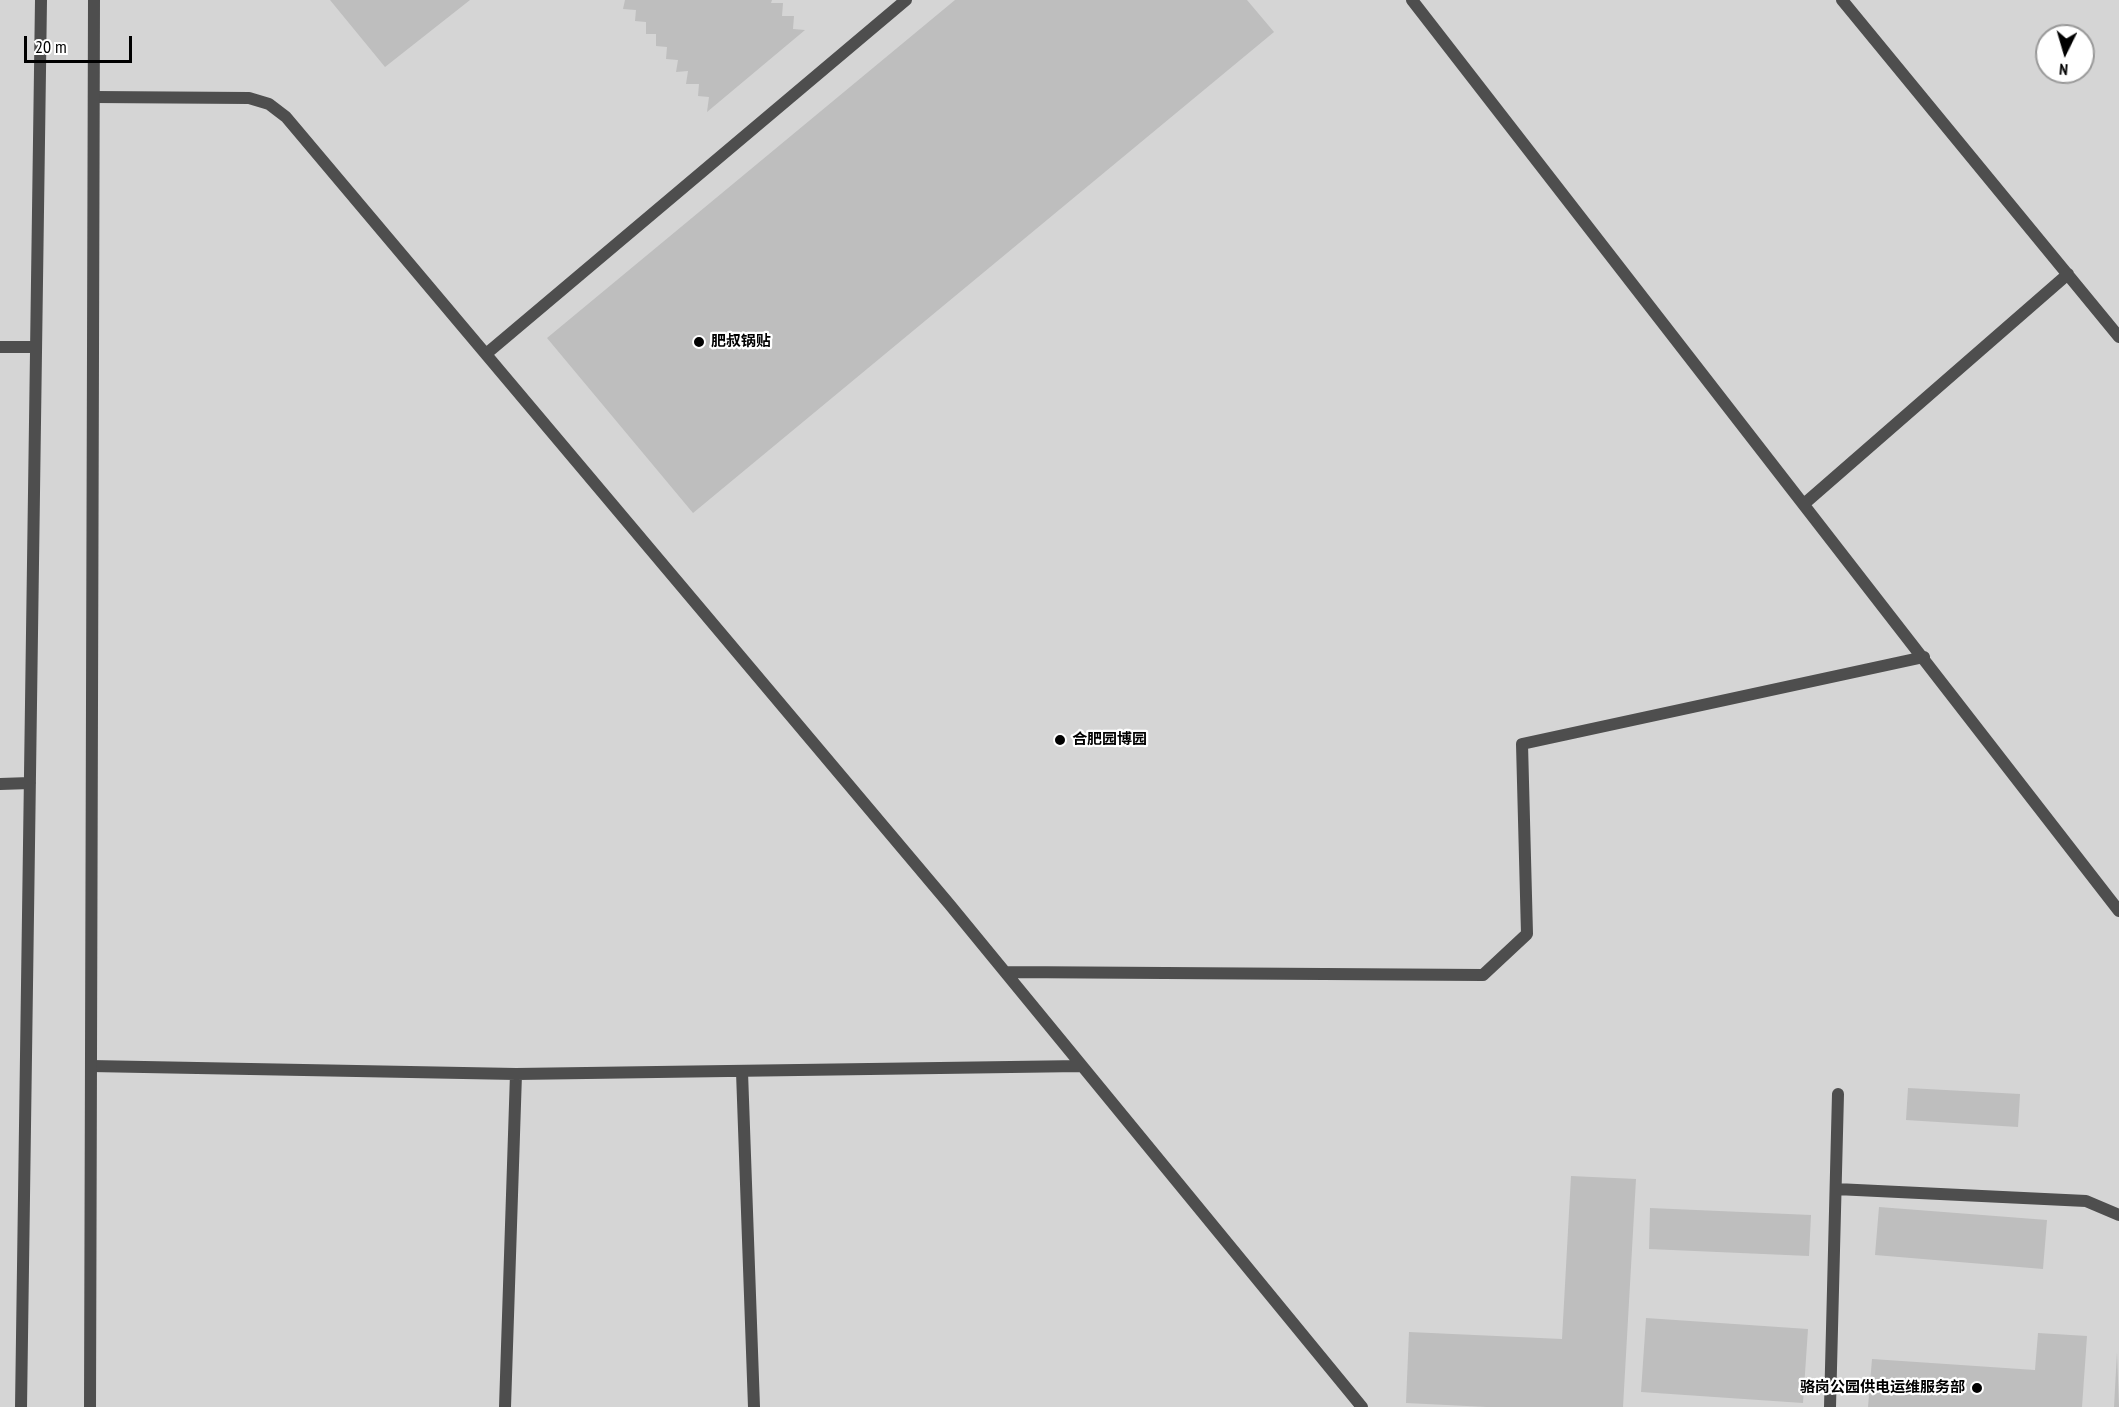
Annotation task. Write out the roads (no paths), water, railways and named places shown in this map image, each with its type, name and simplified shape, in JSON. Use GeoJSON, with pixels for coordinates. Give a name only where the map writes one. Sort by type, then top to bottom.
{"type":"FeatureCollection","features":[{"type":"Feature","properties":{"kind":"street"},"geometry":{"type":"LineString","coordinates":[[21,1407],[41,0]]}},
{"type":"Feature","properties":{"kind":"street"},"geometry":{"type":"LineString","coordinates":[[90,1407],[94,0]]}},
{"type":"Feature","properties":{"kind":"street"},"geometry":{"type":"LineString","coordinates":[[486,354],[906,0]]}},
{"type":"Feature","properties":{"kind":"street"},"geometry":{"type":"LineString","coordinates":[[1412,0],[2119,911]]}},
{"type":"Feature","properties":{"kind":"street"},"geometry":{"type":"LineString","coordinates":[[1842,0],[2119,337]]}},
{"type":"Feature","properties":{"kind":"street"},"geometry":{"type":"LineString","coordinates":[[94,98],[249,98],[269,104],[286,117],[1006,972],[1362,1407]]}},
{"type":"Feature","properties":{"kind":"street"},"geometry":{"type":"LineString","coordinates":[[1804,504],[2068,274]]}},
{"type":"Feature","properties":{"kind":"street"},"geometry":{"type":"LineString","coordinates":[[0,347],[35,347]]}},
{"type":"Feature","properties":{"kind":"street"},"geometry":{"type":"LineString","coordinates":[[1006,972],[1483,975],[1527,934],[1522,744],[1924,657]]}},
{"type":"Feature","properties":{"kind":"street"},"geometry":{"type":"LineString","coordinates":[[0,784],[30,783]]}},
{"type":"Feature","properties":{"kind":"street"},"geometry":{"type":"LineString","coordinates":[[91,1066],[516,1074],[1081,1066]]}},
{"type":"Feature","properties":{"kind":"street"},"geometry":{"type":"LineString","coordinates":[[742,1072],[754,1407]]}},
{"type":"Feature","properties":{"kind":"street"},"geometry":{"type":"LineString","coordinates":[[505,1407],[516,1074]]}},
{"type":"Feature","properties":{"kind":"street"},"geometry":{"type":"LineString","coordinates":[[1830,1407],[1838,1094]]}},
{"type":"Feature","properties":{"kind":"street"},"geometry":{"type":"LineString","coordinates":[[1836,1189],[2086,1201],[2119,1215]]}},
{"type":"Feature","properties":{"kind":"place","name":"肥叔锅贴"},"geometry":{"type":"Point","coordinates":[699,342]}},
{"type":"Feature","properties":{"kind":"place","name":"合肥园博园"},"geometry":{"type":"Point","coordinates":[1060,740]}},
{"type":"Feature","properties":{"kind":"place","name":"骆岗公园供电运维服务部"},"geometry":{"type":"Point","coordinates":[1977,1388]}}]}
